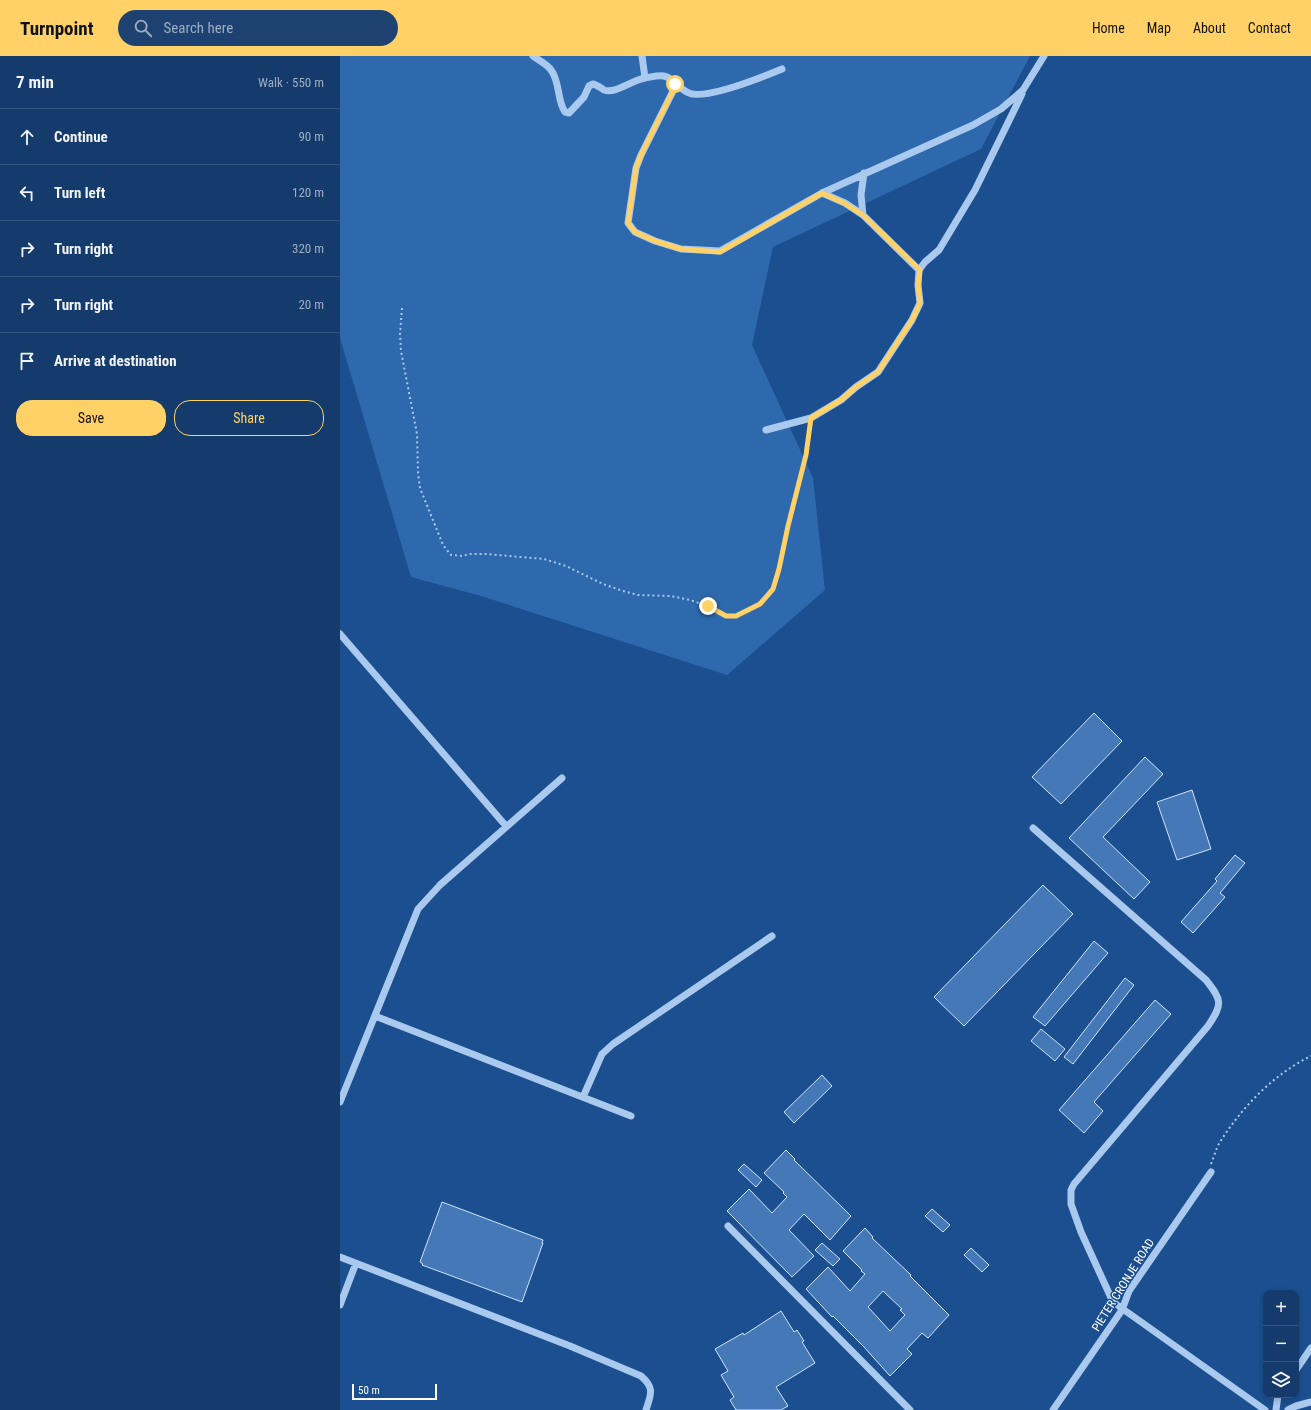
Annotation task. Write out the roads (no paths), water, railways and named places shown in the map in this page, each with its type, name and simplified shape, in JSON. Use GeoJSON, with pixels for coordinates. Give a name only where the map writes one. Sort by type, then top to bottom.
{"type":"FeatureCollection","features":[{"type":"Feature","properties":{"kind":"street"},"geometry":{"type":"LineString","coordinates":[[533,56],[551,70],[558,87],[562,108],[568,113],[584,97],[589,86],[593,84],[604,90],[610,91],[618,89],[634,80],[663,75],[668,77],[689,93],[696,95],[746,83],[782,69]]}},
{"type":"Feature","properties":{"kind":"street"},"geometry":{"type":"LineString","coordinates":[[642,56],[645,78]]}},
{"type":"Feature","properties":{"kind":"street"},"geometry":{"type":"LineString","coordinates":[[766,430],[811,418],[841,400],[856,387],[878,372],[912,320],[920,303],[918,285],[920,270],[925,262],[939,250],[975,190],[1023,90],[1044,56]]}},
{"type":"Feature","properties":{"kind":"street"},"geometry":{"type":"LineString","coordinates":[[672,80],[675,84],[673,91],[636,168],[628,223],[635,232],[655,241],[681,249],[720,252],[822,193],[974,125],[1001,109],[1023,90]]}},
{"type":"Feature","properties":{"kind":"street"},"geometry":{"type":"LineString","coordinates":[[863,215],[861,195],[864,173]]}},
{"type":"Feature","properties":{"kind":"street"},"geometry":{"type":"LineString","coordinates":[[822,193],[844,203],[863,215],[920,270]]}},
{"type":"Feature","properties":{"kind":"street"},"geometry":{"type":"LineString","coordinates":[[340,634],[506,826]]}},
{"type":"Feature","properties":{"kind":"street"},"geometry":{"type":"LineString","coordinates":[[340,1102],[418,909],[440,885],[562,778]]}},
{"type":"Feature","properties":{"kind":"street"},"geometry":{"type":"LineString","coordinates":[[1033,828],[1206,980],[1218,996],[1216,1014],[1208,1026],[1074,1184],[1071,1190],[1071,1204],[1081,1232],[1112,1302],[1265,1410]]}},
{"type":"Feature","properties":{"kind":"street"},"geometry":{"type":"LineString","coordinates":[[583,1097],[602,1054],[613,1044],[772,936]]}},
{"type":"Feature","properties":{"kind":"street"},"geometry":{"type":"LineString","coordinates":[[375,1016],[631,1116]]}},
{"type":"Feature","properties":{"kind":"street","name":"PIETER CRONJE ROAD"},"geometry":{"type":"LineString","coordinates":[[1053,1410],[1122,1310],[1130,1291],[1211,1172]]}},
{"type":"Feature","properties":{"kind":"street"},"geometry":{"type":"LineString","coordinates":[[728,1226],[910,1410]]}},
{"type":"Feature","properties":{"kind":"street"},"geometry":{"type":"LineString","coordinates":[[340,1257],[570,1346],[641,1376],[650,1384],[651,1389],[646,1410]]}},
{"type":"Feature","properties":{"kind":"street"},"geometry":{"type":"LineString","coordinates":[[340,1305],[356,1263]]}},
{"type":"Feature","properties":{"kind":"street"},"geometry":{"type":"LineString","coordinates":[[1299,1366],[1311,1348]]}},
{"type":"Feature","properties":{"kind":"street"},"geometry":{"type":"LineString","coordinates":[[1276,1410],[1278,1398]]}},
{"type":"Feature","properties":{"kind":"street"},"geometry":{"type":"LineString","coordinates":[[1288,1410],[1311,1402]]}}]}
